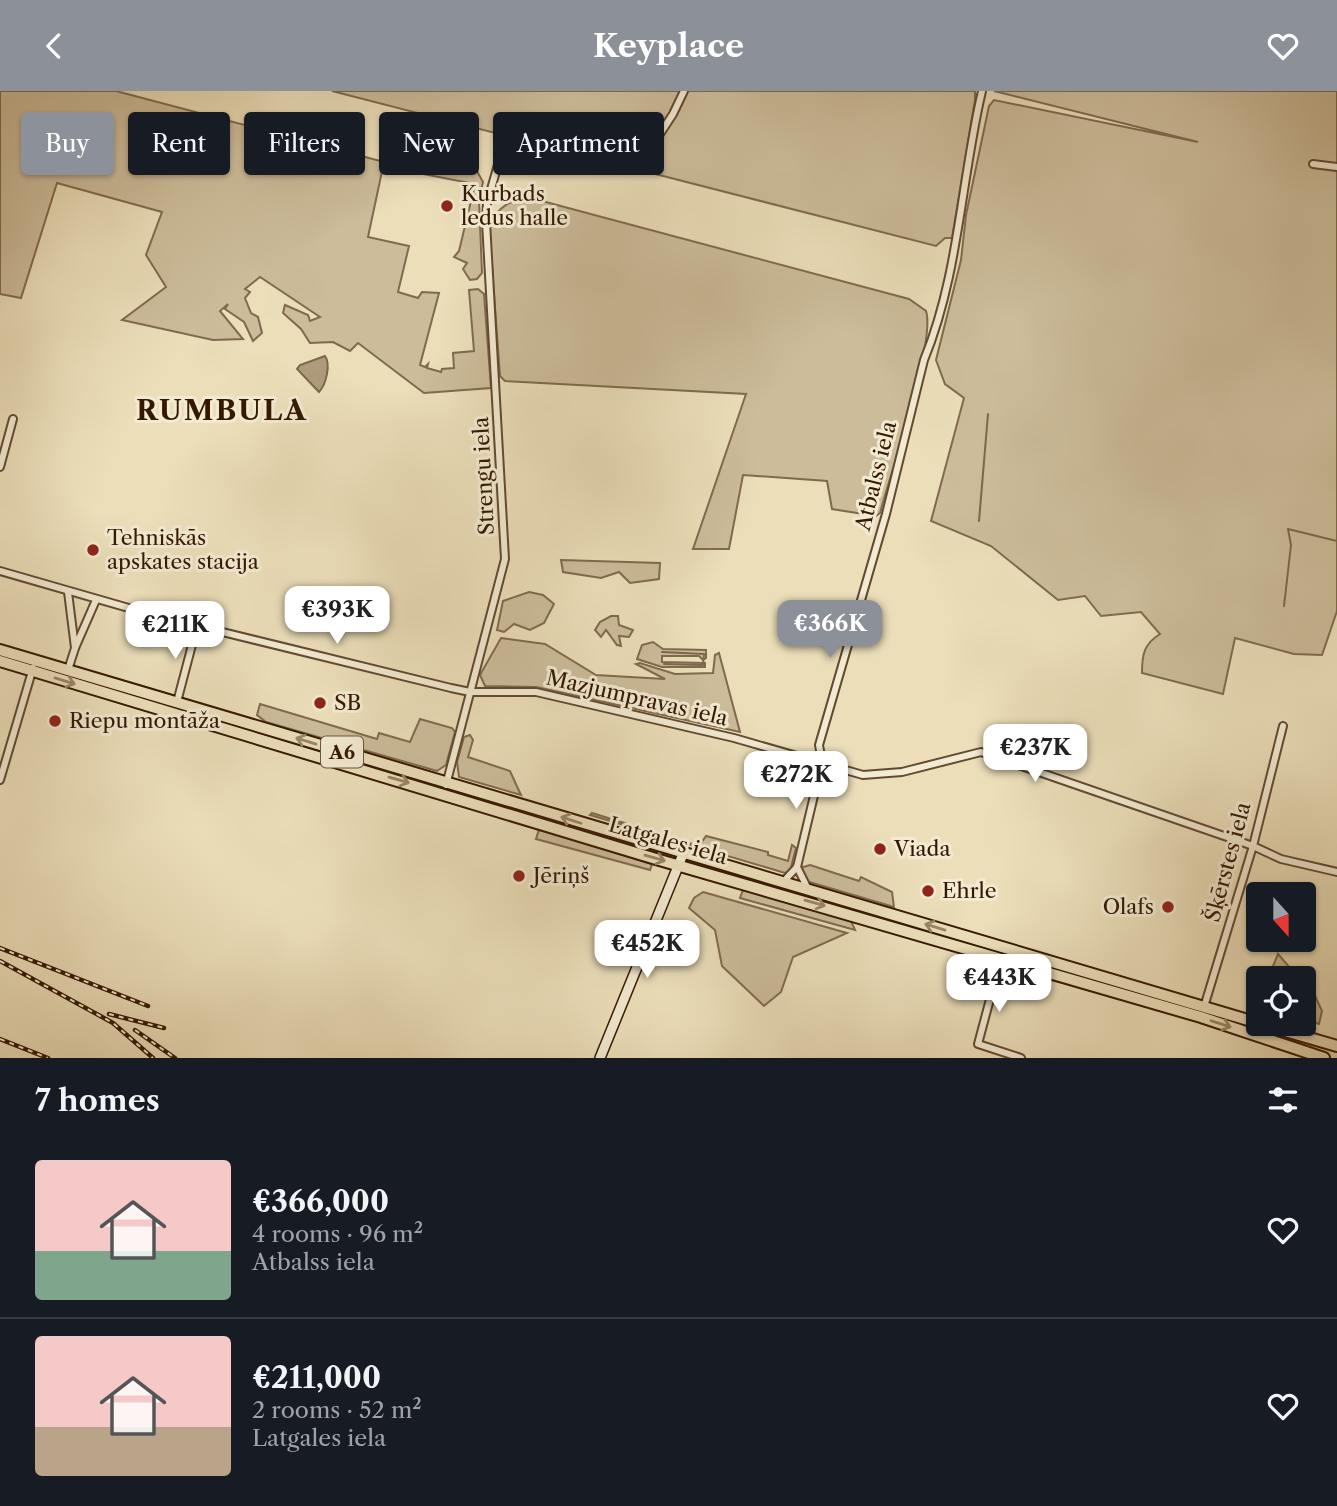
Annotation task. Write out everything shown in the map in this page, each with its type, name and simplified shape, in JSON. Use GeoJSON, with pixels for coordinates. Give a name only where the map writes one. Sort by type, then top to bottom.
{"type":"FeatureCollection","features":[{"type":"Feature","properties":{"kind":"highway","name":"Latgales iela"},"geometry":{"type":"LineString","coordinates":[[0,650],[34,666],[1188,1013],[1324,1058]]}},
{"type":"Feature","properties":{"kind":"highway","name":"Latgales iela"},"geometry":{"type":"LineString","coordinates":[[0,661],[68,670],[445,788]]}},
{"type":"Feature","properties":{"kind":"highway","name":"Latgales iela"},"geometry":{"type":"LineString","coordinates":[[681,859],[809,889],[1246,1019]]}},
{"type":"Feature","properties":{"kind":"highway","name":"Latgales iela"},"geometry":{"type":"LineString","coordinates":[[1303,1036],[1337,1046]]}},
{"type":"Feature","properties":{"kind":"street"},"geometry":{"type":"LineString","coordinates":[[664,128],[684,91]]}},
{"type":"Feature","properties":{"kind":"street","name":"Atbalss iela"},"geometry":{"type":"LineString","coordinates":[[797,867],[822,762],[819,745],[886,514],[921,373],[934,338],[946,291],[982,91]]}},
{"type":"Feature","properties":{"kind":"street"},"geometry":{"type":"LineString","coordinates":[[1313,164],[1337,167]]}},
{"type":"Feature","properties":{"kind":"street","name":"Strengu iela"},"geometry":{"type":"LineString","coordinates":[[445,788],[505,558],[486,222],[487,203],[495,175]]}},
{"type":"Feature","properties":{"kind":"street"},"geometry":{"type":"LineString","coordinates":[[0,467],[13,419]]}},
{"type":"Feature","properties":{"kind":"street","name":"Mazjumpravas iela"},"geometry":{"type":"LineString","coordinates":[[0,571],[96,600],[470,692],[536,692],[734,737],[863,775],[902,772],[981,752],[1253,846],[1281,859],[1337,871]]}},
{"type":"Feature","properties":{"kind":"street"},"geometry":{"type":"LineString","coordinates":[[68,592],[75,648]]}},
{"type":"Feature","properties":{"kind":"street"},"geometry":{"type":"LineString","coordinates":[[68,670],[96,600]]}},
{"type":"Feature","properties":{"kind":"street"},"geometry":{"type":"LineString","coordinates":[[177,702],[197,626]]}},
{"type":"Feature","properties":{"kind":"street"},"geometry":{"type":"LineString","coordinates":[[0,780],[34,666]]}},
{"type":"Feature","properties":{"kind":"street","name":"Šķērstes iela"},"geometry":{"type":"LineString","coordinates":[[1204,1007],[1253,846],[1283,726]]}},
{"type":"Feature","properties":{"kind":"street"},"geometry":{"type":"LineString","coordinates":[[600,1058],[681,859]]}},
{"type":"Feature","properties":{"kind":"street"},"geometry":{"type":"LineString","coordinates":[[781,883],[797,867],[801,880],[809,889]]}},
{"type":"Feature","properties":{"kind":"street"},"geometry":{"type":"LineString","coordinates":[[1002,958],[978,1044],[1021,1058]]}},
{"type":"Feature","properties":{"kind":"shaded area"},"geometry":{"type":"Polygon","coordinates":[[[0,91],[116,91],[195,112],[128,112],[128,175],[230,175],[230,121],[244,125],[244,175],[365,175],[365,157],[379,161],[379,175],[381,175],[368,237],[409,246],[398,292],[418,298],[422,292],[439,293],[420,365],[425,367],[428,364],[427,368],[441,372],[442,369],[454,368],[453,353],[474,351],[469,290],[478,289],[484,294],[491,388],[424,393],[358,343],[350,351],[333,342],[310,343],[301,329],[283,313],[285,305],[308,315],[310,321],[320,317],[260,277],[245,289],[250,292],[245,298],[251,313],[258,317],[262,333],[253,341],[244,322],[225,309],[228,304],[220,311],[243,339],[213,340],[122,320],[166,287],[146,255],[162,212],[57,183],[21,298],[0,294],[0,91]]]}},
{"type":"Feature","properties":{"kind":"shaded area"},"geometry":{"type":"Polygon","coordinates":[[[332,91],[975,91],[952,238],[945,238],[936,246],[659,175],[664,175],[664,112],[493,112],[493,132],[479,129],[479,112],[414,112],[332,91]]]}},
{"type":"Feature","properties":{"kind":"shaded area"},"geometry":{"type":"Polygon","coordinates":[[[994,91],[1337,91],[1337,611],[1322,655],[1294,654],[1235,638],[1223,694],[1142,673],[1145,650],[1160,634],[1141,612],[1101,616],[1085,596],[1058,600],[991,546],[931,521],[964,398],[945,384],[936,360],[961,260],[966,215],[989,106],[994,100],[1198,142],[994,91]]]}},
{"type":"Feature","properties":{"kind":"shaded area"},"geometry":{"type":"Polygon","coordinates":[[[428,175],[479,175],[483,182],[479,200],[482,273],[477,279],[470,280],[463,269],[467,263],[454,257],[459,251],[475,184],[428,175]]]}},
{"type":"Feature","properties":{"kind":"shaded area"},"geometry":{"type":"Polygon","coordinates":[[[527,197],[909,299],[926,311],[927,326],[918,378],[880,513],[876,516],[832,509],[827,481],[743,475],[729,549],[693,549],[746,394],[505,381],[500,376],[489,224],[505,206],[527,197]]]}},
{"type":"Feature","properties":{"kind":"shaded area"},"geometry":{"type":"Polygon","coordinates":[[[325,356],[327,374],[319,392],[297,369],[300,365],[325,356]]]}},
{"type":"Feature","properties":{"kind":"shaded area"},"geometry":{"type":"Polygon","coordinates":[[[561,560],[660,563],[659,579],[630,583],[619,572],[601,578],[563,572],[561,560]]]}},
{"type":"Feature","properties":{"kind":"shaded area"},"geometry":{"type":"Polygon","coordinates":[[[529,592],[543,595],[554,604],[544,623],[530,630],[514,624],[504,632],[497,630],[503,601],[529,592]]]}},
{"type":"Feature","properties":{"kind":"shaded area"},"geometry":{"type":"Polygon","coordinates":[[[611,616],[618,616],[619,625],[633,630],[629,637],[619,636],[621,646],[617,645],[606,630],[601,637],[595,630],[600,622],[611,616]]]}},
{"type":"Feature","properties":{"kind":"shaded area"},"geometry":{"type":"Polygon","coordinates":[[[501,638],[545,644],[596,675],[665,679],[636,664],[640,663],[675,674],[713,673],[715,655],[719,653],[740,732],[536,687],[485,686],[480,675],[501,638]]]}},
{"type":"Feature","properties":{"kind":"shaded area"},"geometry":{"type":"Polygon","coordinates":[[[653,642],[663,649],[706,650],[706,658],[703,660],[699,656],[662,656],[662,662],[705,663],[705,667],[662,667],[637,659],[642,645],[653,642]]]}},
{"type":"Feature","properties":{"kind":"shaded area"},"geometry":{"type":"Polygon","coordinates":[[[260,704],[377,739],[379,733],[410,742],[420,719],[452,728],[455,732],[446,765],[437,771],[266,722],[257,715],[260,704]]]}},
{"type":"Feature","properties":{"kind":"shaded area"},"geometry":{"type":"Polygon","coordinates":[[[470,735],[473,740],[468,757],[510,771],[521,795],[459,777],[457,762],[464,737],[470,735]]]}},
{"type":"Feature","properties":{"kind":"shaded area"},"geometry":{"type":"Polygon","coordinates":[[[458,791],[656,849],[655,853],[459,794],[458,791]]]}},
{"type":"Feature","properties":{"kind":"shaded area"},"geometry":{"type":"Polygon","coordinates":[[[592,813],[699,846],[706,836],[768,852],[768,855],[788,861],[792,845],[796,848],[790,871],[785,873],[590,815],[592,813]]]}},
{"type":"Feature","properties":{"kind":"shaded area"},"geometry":{"type":"Polygon","coordinates":[[[539,829],[652,864],[650,870],[536,839],[539,829]]]}},
{"type":"Feature","properties":{"kind":"shaded area"},"geometry":{"type":"Polygon","coordinates":[[[810,865],[859,881],[861,877],[892,892],[894,907],[806,881],[800,868],[810,865]]]}},
{"type":"Feature","properties":{"kind":"shaded area"},"geometry":{"type":"Polygon","coordinates":[[[743,890],[769,895],[851,921],[855,930],[740,898],[743,890]]]}},
{"type":"Feature","properties":{"kind":"shaded area"},"geometry":{"type":"Polygon","coordinates":[[[703,892],[847,933],[793,957],[781,992],[764,1006],[722,966],[715,930],[689,908],[694,898],[703,892]]]}},
{"type":"Feature","properties":{"kind":"shaded area"},"geometry":{"type":"Polygon","coordinates":[[[800,892],[1246,1025],[799,894],[800,892]]]}},
{"type":"Feature","properties":{"kind":"shaded area"},"geometry":{"type":"Polygon","coordinates":[[[1278,954],[1288,966],[1273,966],[1278,954]]]}},
{"type":"Feature","properties":{"kind":"shaded area"},"geometry":{"type":"Polygon","coordinates":[[[1316,998],[1322,1011],[1319,1024],[1316,1023],[1316,998]]]}},
{"type":"Feature","properties":{"kind":"waterway"},"geometry":{"type":"LineString","coordinates":[[979,521],[988,414]]}},
{"type":"Feature","properties":{"kind":"waterway"},"geometry":{"type":"LineString","coordinates":[[1284,606],[1291,545],[1288,529],[1337,541]]}},
{"type":"Feature","properties":{"kind":"waterway"},"geometry":{"type":"LineString","coordinates":[[662,652],[704,654],[703,665],[664,664]]}},
{"type":"Feature","properties":{"kind":"railway"},"geometry":{"type":"LineString","coordinates":[[0,948],[148,1006]]}},
{"type":"Feature","properties":{"kind":"railway"},"geometry":{"type":"LineString","coordinates":[[0,961],[113,1023],[153,1058]]}},
{"type":"Feature","properties":{"kind":"railway"},"geometry":{"type":"LineString","coordinates":[[109,1014],[164,1028]]}},
{"type":"Feature","properties":{"kind":"railway"},"geometry":{"type":"LineString","coordinates":[[135,1030],[175,1058]]}},
{"type":"Feature","properties":{"kind":"railway"},"geometry":{"type":"LineString","coordinates":[[0,1039],[48,1058]]}},
{"type":"Feature","properties":{"kind":"place","name":"Kurbads ledus halle"},"geometry":{"type":"Point","coordinates":[447,206]}},
{"type":"Feature","properties":{"kind":"place","name":"Tehniskās apskates stacija"},"geometry":{"type":"Point","coordinates":[93,550]}},
{"type":"Feature","properties":{"kind":"place","name":"SB"},"geometry":{"type":"Point","coordinates":[320,703]}},
{"type":"Feature","properties":{"kind":"place","name":"Riepu montāža"},"geometry":{"type":"Point","coordinates":[55,721]}},
{"type":"Feature","properties":{"kind":"place","name":"Viada"},"geometry":{"type":"Point","coordinates":[880,849]}},
{"type":"Feature","properties":{"kind":"place","name":"Jēriņš"},"geometry":{"type":"Point","coordinates":[519,876]}},
{"type":"Feature","properties":{"kind":"place","name":"Ehrle"},"geometry":{"type":"Point","coordinates":[928,891]}},
{"type":"Feature","properties":{"kind":"place","name":"Olafs"},"geometry":{"type":"Point","coordinates":[1168,907]}},
{"type":"Feature","properties":{"kind":"district","name":"RUMBULA"},"geometry":{"type":"Point","coordinates":[222,410]}}]}
